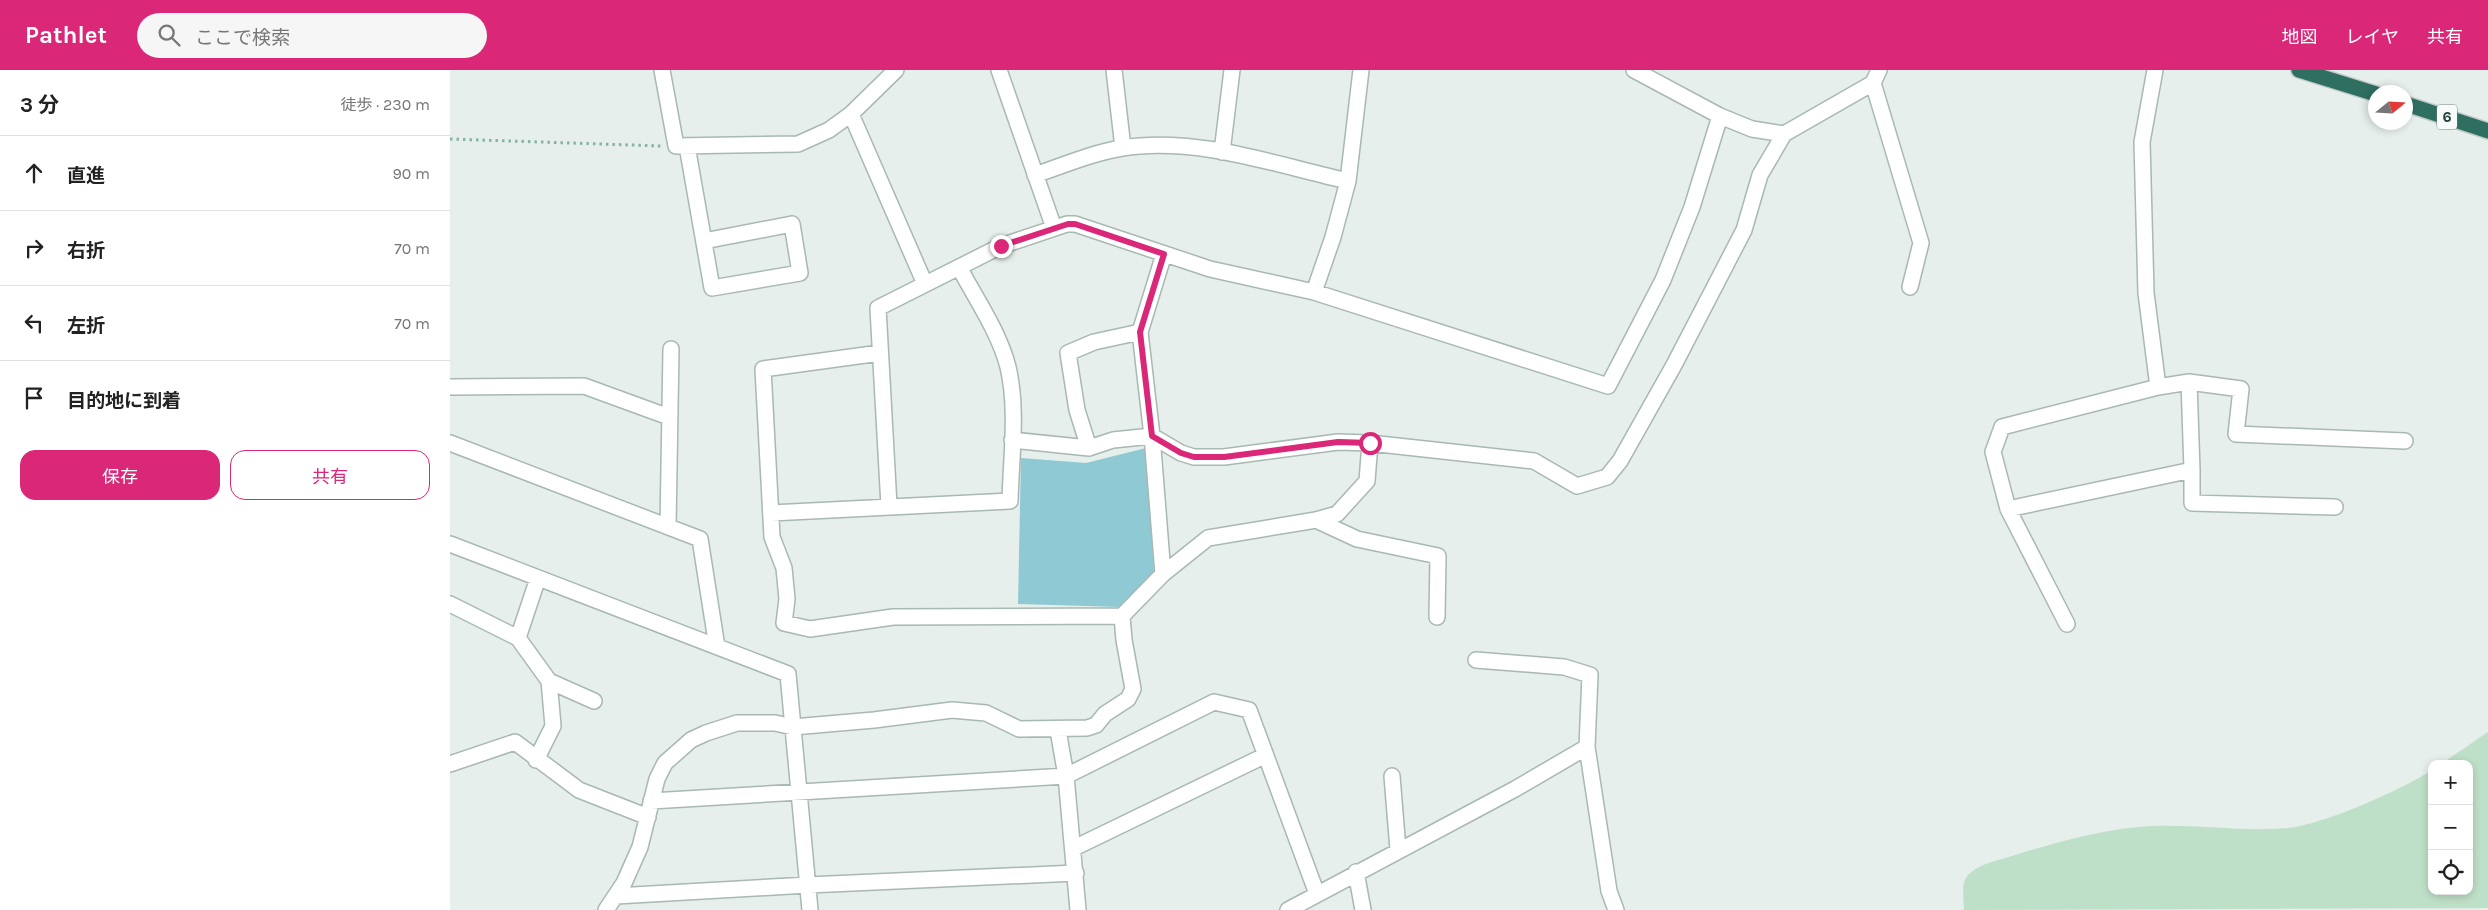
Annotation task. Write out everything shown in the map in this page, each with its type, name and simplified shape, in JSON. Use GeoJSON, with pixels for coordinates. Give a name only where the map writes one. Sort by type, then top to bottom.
{"type":"FeatureCollection","features":[{"type":"Feature","properties":{"kind":"highway"},"geometry":{"type":"LineString","coordinates":[[2299,70],[2368,92]]}},
{"type":"Feature","properties":{"kind":"highway","name":"6"},"geometry":{"type":"LineString","coordinates":[[2413,106],[2488,131]]}},
{"type":"Feature","properties":{"kind":"street"},"geometry":{"type":"LineString","coordinates":[[662,70],[704,241],[712,288],[800,273],[792,224],[704,241]]}},
{"type":"Feature","properties":{"kind":"street"},"geometry":{"type":"LineString","coordinates":[[682,146],[798,144],[829,130],[851,114],[896,70]]}},
{"type":"Feature","properties":{"kind":"street"},"geometry":{"type":"LineString","coordinates":[[999,70],[1054,228]]}},
{"type":"Feature","properties":{"kind":"street"},"geometry":{"type":"LineString","coordinates":[[1114,70],[1123,148]]}},
{"type":"Feature","properties":{"kind":"street"},"geometry":{"type":"LineString","coordinates":[[1222,152],[1232,70]]}},
{"type":"Feature","properties":{"kind":"street"},"geometry":{"type":"LineString","coordinates":[[1314,292],[1333,236],[1348,182],[1360,70]]}},
{"type":"Feature","properties":{"kind":"street"},"geometry":{"type":"LineString","coordinates":[[1634,70],[1720,116],[1752,129],[1784,134]]}},
{"type":"Feature","properties":{"kind":"street"},"geometry":{"type":"LineString","coordinates":[[2155,70],[2142,142],[2146,293],[2158,387]]}},
{"type":"Feature","properties":{"kind":"street"},"geometry":{"type":"LineString","coordinates":[[1012,440],[1089,448],[1113,440],[1152,436],[1181,453],[1194,457],[1224,457],[1338,442],[1370,443],[1534,461],[1576,486],[1607,477],[1620,461],[1669,373],[1744,230],[1760,175],[1784,134],[1876,76],[1921,243],[1910,288]]}},
{"type":"Feature","properties":{"kind":"street"},"geometry":{"type":"LineString","coordinates":[[851,114],[925,284]]}},
{"type":"Feature","properties":{"kind":"street"},"geometry":{"type":"LineString","coordinates":[[889,506],[878,308],[1001,246],[1054,228],[1075,224],[1210,269],[1314,292],[1608,386],[1663,280],[1692,207],[1720,116]]}},
{"type":"Feature","properties":{"kind":"street"},"geometry":{"type":"LineString","coordinates":[[1035,175],[1092,154],[1123,148],[1158,145],[1222,152],[1348,182]]}},
{"type":"Feature","properties":{"kind":"street"},"geometry":{"type":"LineString","coordinates":[[1163,574],[1152,436],[1140,332],[1164,254]]}},
{"type":"Feature","properties":{"kind":"street"},"geometry":{"type":"LineString","coordinates":[[770,514],[889,506],[1010,501],[1011,383],[1000,346],[959,267]]}},
{"type":"Feature","properties":{"kind":"street"},"geometry":{"type":"LineString","coordinates":[[1089,448],[1077,410],[1068,353],[1094,342],[1140,332]]}},
{"type":"Feature","properties":{"kind":"street"},"geometry":{"type":"LineString","coordinates":[[668,527],[671,349]]}},
{"type":"Feature","properties":{"kind":"street"},"geometry":{"type":"LineString","coordinates":[[880,353],[763,369],[770,514],[772,536],[784,568],[787,599],[784,623],[810,628],[893,617],[1122,616],[1163,574],[1208,538],[1316,520],[1337,514],[1366,481],[1370,443]]}},
{"type":"Feature","properties":{"kind":"street"},"geometry":{"type":"LineString","coordinates":[[2189,382],[2192,503],[2335,507]]}},
{"type":"Feature","properties":{"kind":"street"},"geometry":{"type":"LineString","coordinates":[[2067,624],[2008,509],[1994,452],[2002,428],[2158,387],[2189,382],[2241,389],[2236,434],[2405,441]]}},
{"type":"Feature","properties":{"kind":"street"},"geometry":{"type":"LineString","coordinates":[[450,387],[584,386],[669,417]]}},
{"type":"Feature","properties":{"kind":"street"},"geometry":{"type":"LineString","coordinates":[[450,443],[700,540],[717,647]]}},
{"type":"Feature","properties":{"kind":"street"},"geometry":{"type":"LineString","coordinates":[[2008,509],[2192,470]]}},
{"type":"Feature","properties":{"kind":"street"},"geometry":{"type":"LineString","coordinates":[[1316,520],[1357,539],[1438,556],[1437,617]]}},
{"type":"Feature","properties":{"kind":"street"},"geometry":{"type":"LineString","coordinates":[[450,544],[788,674],[810,910]]}},
{"type":"Feature","properties":{"kind":"street"},"geometry":{"type":"LineString","coordinates":[[518,638],[538,578]]}},
{"type":"Feature","properties":{"kind":"street"},"geometry":{"type":"LineString","coordinates":[[450,604],[518,638],[549,681],[594,701]]}},
{"type":"Feature","properties":{"kind":"street"},"geometry":{"type":"LineString","coordinates":[[606,910],[616,896],[640,847],[657,779],[665,763],[691,740],[737,723],[774,724],[793,727],[874,720],[952,710],[986,713],[1020,729],[1058,730],[1087,728],[1096,725],[1105,714],[1128,699],[1133,689],[1124,640],[1122,616]]}},
{"type":"Feature","properties":{"kind":"street"},"geometry":{"type":"LineString","coordinates":[[1476,660],[1564,667],[1590,675],[1587,747],[1609,892],[1616,910]]}},
{"type":"Feature","properties":{"kind":"street"},"geometry":{"type":"LineString","coordinates":[[536,760],[553,726],[549,681]]}},
{"type":"Feature","properties":{"kind":"street"},"geometry":{"type":"LineString","coordinates":[[651,801],[1066,776],[1214,702],[1249,710],[1264,756],[1317,894]]}},
{"type":"Feature","properties":{"kind":"street"},"geometry":{"type":"LineString","coordinates":[[1058,730],[1066,776],[1074,848],[1078,910]]}},
{"type":"Feature","properties":{"kind":"street"},"geometry":{"type":"LineString","coordinates":[[450,764],[515,742],[536,760],[579,790],[648,817]]}},
{"type":"Feature","properties":{"kind":"street"},"geometry":{"type":"LineString","coordinates":[[1288,910],[1356,872],[1515,789],[1587,747]]}},
{"type":"Feature","properties":{"kind":"street"},"geometry":{"type":"LineString","coordinates":[[1074,848],[1264,756]]}},
{"type":"Feature","properties":{"kind":"street"},"geometry":{"type":"LineString","coordinates":[[1392,776],[1398,850]]}},
{"type":"Feature","properties":{"kind":"street"},"geometry":{"type":"LineString","coordinates":[[1356,872],[1363,910]]}},
{"type":"Feature","properties":{"kind":"street"},"geometry":{"type":"LineString","coordinates":[[616,896],[808,884],[1076,873]]}},
{"type":"Feature","properties":{"kind":"path"},"geometry":{"type":"LineString","coordinates":[[450,139],[682,146]]}},
{"type":"Feature","properties":{"kind":"green space"},"geometry":{"type":"Polygon","coordinates":[[[2488,732],[2488,908],[1964,910],[1963,886],[1969,874],[1985,864],[2031,850],[2083,836],[2135,827],[2271,829],[2304,825],[2362,805],[2402,787],[2428,772],[2428,895],[2473,895],[2473,760],[2447,760],[2488,732]]]}},
{"type":"Feature","properties":{"kind":"water"},"geometry":{"type":"Polygon","coordinates":[[[1146,448],[1154,572],[1120,607],[1018,604],[1021,458],[1086,463],[1146,448]]]}},
{"type":"Feature","properties":{"kind":"route"},"geometry":{"type":"LineString","coordinates":[[1001,246],[1068,224],[1075,224],[1164,254],[1140,332],[1152,436],[1181,453],[1194,457],[1224,457],[1338,442],[1370,443]]}}]}
